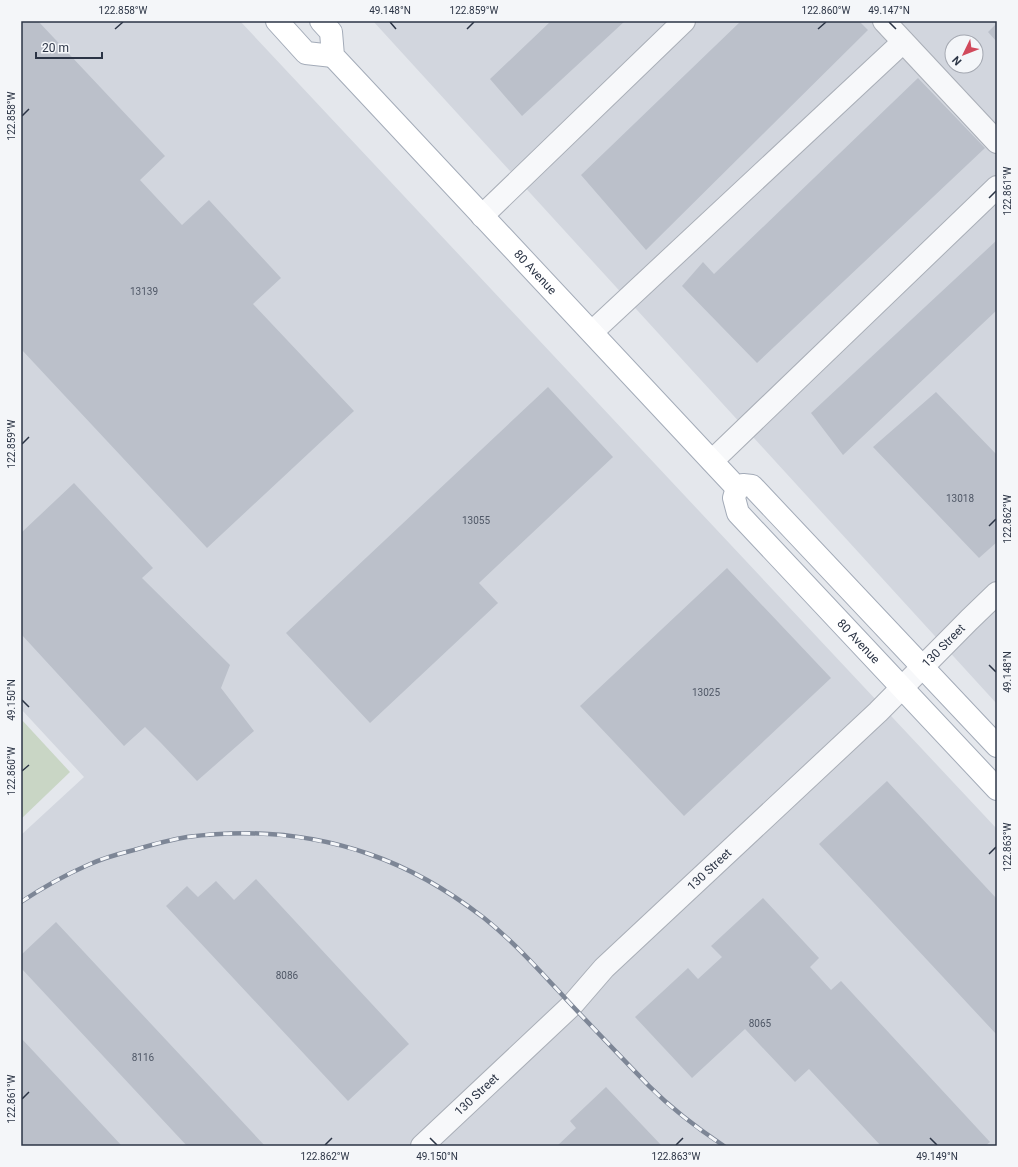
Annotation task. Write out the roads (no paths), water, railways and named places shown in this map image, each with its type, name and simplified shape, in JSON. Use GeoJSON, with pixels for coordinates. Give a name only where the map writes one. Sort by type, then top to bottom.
{"type":"FeatureCollection","features":[{"type":"Feature","properties":{"kind":"main road"},"geometry":{"type":"LineString","coordinates":[[277,21],[306,53],[333,56],[331,32],[321,21]]}},
{"type":"Feature","properties":{"kind":"main road","name":"80 Avenue"},"geometry":{"type":"LineString","coordinates":[[333,56],[737,488],[734,498],[738,513],[997,789]]}},
{"type":"Feature","properties":{"kind":"main road"},"geometry":{"type":"LineString","coordinates":[[737,488],[743,485],[752,486],[997,746]]}},
{"type":"Feature","properties":{"kind":"street"},"geometry":{"type":"LineString","coordinates":[[482,216],[684,21]]}},
{"type":"Feature","properties":{"kind":"street"},"geometry":{"type":"LineString","coordinates":[[884,21],[997,142]]}},
{"type":"Feature","properties":{"kind":"street"},"geometry":{"type":"LineString","coordinates":[[592,332],[903,42]]}},
{"type":"Feature","properties":{"kind":"street"},"geometry":{"type":"LineString","coordinates":[[712,461],[997,187]]}},
{"type":"Feature","properties":{"kind":"street","name":"130 Street"},"geometry":{"type":"LineString","coordinates":[[422,1146],[572,1005],[604,968],[903,688],[997,593]]}},
{"type":"Feature","properties":{"kind":"railway"},"geometry":{"type":"LineString","coordinates":[[21,902],[62,877],[99,860],[153,844],[187,837],[233,833],[279,835],[325,842],[369,854],[399,866],[429,881],[484,918],[526,956],[649,1086],[685,1118],[724,1146]]}}]}
